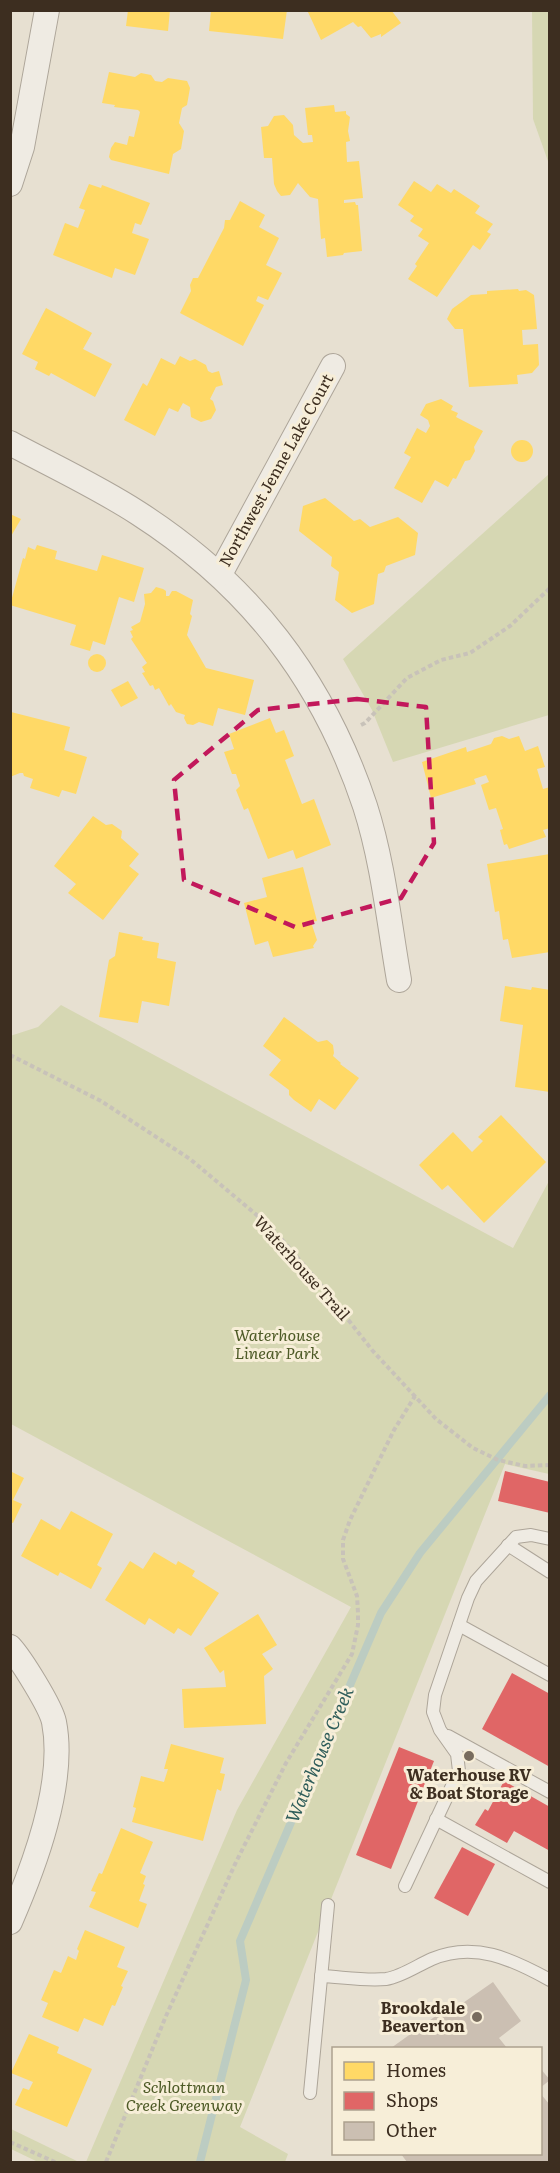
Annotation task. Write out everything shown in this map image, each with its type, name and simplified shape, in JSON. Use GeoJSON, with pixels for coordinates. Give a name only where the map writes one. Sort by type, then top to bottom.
{"type":"FeatureCollection","features":[{"type":"Feature","properties":{"kind":"street"},"geometry":{"type":"LineString","coordinates":[[10,184],[22,147],[47,10]]}},
{"type":"Feature","properties":{"kind":"street","name":"Northwest Jenne Lake Court"},"geometry":{"type":"LineString","coordinates":[[220,574],[333,366]]}},
{"type":"Feature","properties":{"kind":"street"},"geometry":{"type":"LineString","coordinates":[[10,443],[138,513],[220,574],[257,613],[303,672],[338,735],[365,807],[382,875],[399,980]]}},
{"type":"Feature","properties":{"kind":"street"},"geometry":{"type":"LineString","coordinates":[[10,1647],[36,1685],[54,1721],[56,1760],[39,1849],[10,1922]]}},
{"type":"Feature","properties":{"kind":"lane"},"geometry":{"type":"LineString","coordinates":[[405,1886],[459,1771],[457,1754],[440,1730],[434,1712],[435,1695],[476,1581],[516,1537],[531,1535],[549,1539]]}},
{"type":"Feature","properties":{"kind":"lane"},"geometry":{"type":"LineString","coordinates":[[508,1545],[549,1572]]}},
{"type":"Feature","properties":{"kind":"lane"},"geometry":{"type":"LineString","coordinates":[[459,1625],[549,1675]]}},
{"type":"Feature","properties":{"kind":"lane"},"geometry":{"type":"LineString","coordinates":[[440,1730],[549,1792]]}},
{"type":"Feature","properties":{"kind":"lane"},"geometry":{"type":"LineString","coordinates":[[436,1819],[549,1882]]}},
{"type":"Feature","properties":{"kind":"lane"},"geometry":{"type":"LineString","coordinates":[[310,2093],[328,1905]]}},
{"type":"Feature","properties":{"kind":"lane"},"geometry":{"type":"LineString","coordinates":[[321,1976],[387,1979],[446,1954],[457,1951],[476,1951],[508,1960],[549,1980]]}},
{"type":"Feature","properties":{"kind":"path"},"geometry":{"type":"LineString","coordinates":[[338,735],[365,723],[407,678],[441,660],[470,653],[510,626],[549,588]]}},
{"type":"Feature","properties":{"kind":"path","name":"Waterhouse Trail"},"geometry":{"type":"LineString","coordinates":[[10,1055],[101,1101],[190,1160],[270,1227],[317,1280],[372,1350],[436,1419],[473,1448],[498,1460],[525,1466],[549,1465]]}},
{"type":"Feature","properties":{"kind":"path"},"geometry":{"type":"LineString","coordinates":[[106,2163],[166,2016],[236,1862],[286,1763],[352,1654],[358,1625],[357,1596],[343,1559],[343,1540],[350,1520],[394,1430],[415,1396]]}},
{"type":"Feature","properties":{"kind":"path"},"geometry":{"type":"LineString","coordinates":[[10,2142],[54,2163]]}},
{"type":"Feature","properties":{"kind":"highlighted area"},"geometry":{"type":"Polygon","coordinates":[[[357,699],[426,707],[434,843],[401,898],[295,927],[184,880],[174,780],[258,710],[357,699]]]}},
{"type":"Feature","properties":{"kind":"green space"},"geometry":{"type":"Polygon","coordinates":[[[532,11],[549,11],[549,164],[533,119],[532,11]]]}},
{"type":"Feature","properties":{"kind":"green space"},"geometry":{"type":"Polygon","coordinates":[[[549,474],[549,715],[393,762],[372,710],[343,659],[549,474]]]}},
{"type":"Feature","properties":{"kind":"green space","name":"Waterhouse Linear Park"},"geometry":{"type":"Polygon","coordinates":[[[61,1005],[513,1248],[549,1181],[549,1474],[505,1464],[240,2127],[288,2154],[285,2162],[86,2162],[237,1810],[351,1607],[11,1424],[10,1036],[38,1027],[61,1005]]]}},
{"type":"Feature","properties":{"kind":"green space"},"geometry":{"type":"Polygon","coordinates":[[[11,2129],[79,2162],[38,2162],[11,2149],[11,2129]]]}},
{"type":"Feature","properties":{"kind":"building: Homes"},"geometry":{"type":"Polygon","coordinates":[[[128,10],[170,10],[168,31],[126,26],[128,10]]]}},
{"type":"Feature","properties":{"kind":"building: Homes"},"geometry":{"type":"Polygon","coordinates":[[[211,10],[287,10],[283,39],[209,31],[211,10]]]}},
{"type":"Feature","properties":{"kind":"building: Homes"},"geometry":{"type":"Polygon","coordinates":[[[307,10],[391,10],[401,23],[381,37],[381,34],[371,38],[361,26],[358,27],[353,22],[321,40],[307,10]]]}},
{"type":"Feature","properties":{"kind":"building: Homes"},"geometry":{"type":"Polygon","coordinates":[[[109,72],[135,77],[141,73],[151,75],[155,81],[162,82],[168,78],[187,81],[190,88],[187,105],[182,108],[179,123],[184,131],[181,149],[173,154],[169,174],[111,160],[109,157],[115,142],[127,145],[129,136],[134,137],[140,112],[102,103],[109,72]]]}},
{"type":"Feature","properties":{"kind":"building: Homes"},"geometry":{"type":"Polygon","coordinates":[[[334,105],[335,112],[346,111],[350,117],[348,131],[350,141],[346,142],[347,162],[359,161],[363,198],[344,200],[344,203],[355,202],[358,205],[362,251],[327,257],[325,238],[321,239],[318,199],[310,197],[298,183],[290,195],[281,196],[277,191],[274,184],[272,158],[264,158],[261,127],[268,126],[274,116],[284,115],[293,125],[294,135],[303,143],[313,142],[312,135],[308,135],[305,108],[334,105]]]}},
{"type":"Feature","properties":{"kind":"building: Homes"},"geometry":{"type":"Polygon","coordinates":[[[414,181],[431,192],[437,184],[451,193],[454,189],[480,206],[475,213],[493,224],[487,232],[491,234],[480,250],[473,245],[437,297],[408,279],[429,243],[418,236],[423,229],[410,221],[414,216],[398,205],[414,181]]]}},
{"type":"Feature","properties":{"kind":"building: Homes"},"geometry":{"type":"Polygon","coordinates":[[[89,184],[101,188],[102,185],[150,203],[141,225],[135,223],[132,233],[149,239],[135,275],[115,268],[112,278],[53,255],[65,223],[78,228],[85,210],[79,208],[89,184]]]}},
{"type":"Feature","properties":{"kind":"building: Homes"},"geometry":{"type":"Polygon","coordinates":[[[240,201],[265,215],[259,227],[279,238],[266,265],[282,273],[268,300],[258,296],[256,301],[264,305],[243,346],[180,313],[191,291],[190,285],[193,278],[198,278],[224,228],[225,220],[230,220],[240,201]]]}},
{"type":"Feature","properties":{"kind":"building: Homes"},"geometry":{"type":"Polygon","coordinates":[[[518,289],[519,291],[526,290],[534,295],[537,329],[522,330],[523,345],[538,344],[539,365],[532,373],[517,375],[518,384],[469,387],[463,329],[455,329],[447,319],[452,309],[471,295],[487,294],[487,291],[518,289]]]}},
{"type":"Feature","properties":{"kind":"building: Homes"},"geometry":{"type":"Polygon","coordinates":[[[46,308],[92,333],[83,349],[112,364],[95,397],[51,373],[49,376],[35,369],[38,362],[22,354],[46,308]]]}},
{"type":"Feature","properties":{"kind":"building: Homes"},"geometry":{"type":"Polygon","coordinates":[[[180,356],[190,361],[195,359],[206,365],[208,371],[212,373],[219,371],[223,385],[216,387],[210,399],[216,410],[211,419],[201,422],[191,417],[190,407],[183,403],[178,412],[169,408],[155,436],[124,420],[143,383],[147,386],[161,358],[175,365],[180,356]]]}},
{"type":"Feature","properties":{"kind":"building: Homes"},"geometry":{"type":"Polygon","coordinates":[[[441,399],[453,406],[451,410],[458,413],[456,417],[483,431],[470,460],[465,461],[456,479],[453,478],[448,487],[435,480],[422,503],[394,488],[411,457],[404,453],[417,428],[426,433],[430,426],[428,420],[420,415],[426,404],[441,399]]]}},
{"type":"Feature","properties":{"kind":"building: Homes"},"geometry":{"type":"Polygon","coordinates":[[[522,440],[530,443],[533,451],[530,459],[522,462],[514,459],[511,451],[514,443],[522,440]]]}},
{"type":"Feature","properties":{"kind":"building: Homes"},"geometry":{"type":"Polygon","coordinates":[[[325,498],[354,521],[360,519],[370,527],[398,517],[418,533],[415,555],[386,566],[384,572],[378,574],[374,604],[352,613],[335,600],[339,572],[331,566],[332,557],[299,531],[303,506],[325,498]]]}},
{"type":"Feature","properties":{"kind":"building: Homes"},"geometry":{"type":"Polygon","coordinates":[[[10,514],[21,519],[10,538],[10,514]]]}},
{"type":"Feature","properties":{"kind":"building: Homes"},"geometry":{"type":"Polygon","coordinates":[[[37,545],[57,551],[55,559],[97,571],[102,555],[144,568],[134,602],[119,597],[105,645],[93,641],[90,651],[70,645],[76,625],[10,605],[23,558],[25,559],[28,547],[35,550],[37,545]]]}},
{"type":"Feature","properties":{"kind":"building: Homes"},"geometry":{"type":"Polygon","coordinates":[[[156,587],[166,591],[166,596],[176,591],[193,600],[187,635],[206,668],[254,680],[245,715],[218,708],[213,726],[199,722],[193,725],[187,724],[185,715],[176,712],[171,704],[169,706],[159,688],[155,690],[153,685],[150,686],[142,673],[145,672],[142,667],[147,663],[131,639],[133,637],[130,631],[133,630],[131,627],[140,622],[145,604],[144,594],[151,593],[156,587]]]}},
{"type":"Feature","properties":{"kind":"building: Homes"},"geometry":{"type":"Polygon","coordinates":[[[97,654],[105,659],[106,663],[101,671],[97,672],[89,667],[88,663],[93,655],[97,654]]]}},
{"type":"Feature","properties":{"kind":"building: Homes"},"geometry":{"type":"Polygon","coordinates":[[[128,681],[138,698],[121,707],[111,690],[128,681]]]}},
{"type":"Feature","properties":{"kind":"building: Homes"},"geometry":{"type":"Polygon","coordinates":[[[11,712],[70,727],[64,750],[87,757],[76,794],[62,790],[59,797],[30,788],[33,779],[24,776],[23,773],[10,777],[11,712]]]}},
{"type":"Feature","properties":{"kind":"building: Homes"},"geometry":{"type":"Polygon","coordinates":[[[270,718],[276,733],[284,730],[294,756],[285,760],[302,804],[314,799],[331,845],[296,859],[293,850],[268,859],[248,808],[244,810],[236,790],[240,786],[236,774],[232,774],[224,752],[234,749],[229,734],[270,718]]]}},
{"type":"Feature","properties":{"kind":"building: Homes"},"geometry":{"type":"Polygon","coordinates":[[[502,736],[509,739],[519,736],[525,751],[538,746],[545,767],[537,769],[543,789],[550,787],[550,828],[543,830],[546,837],[509,849],[507,844],[504,845],[500,830],[503,829],[496,808],[489,810],[481,785],[489,782],[486,775],[474,779],[476,784],[431,798],[422,762],[466,747],[467,752],[491,744],[494,738],[502,736]]]}},
{"type":"Feature","properties":{"kind":"building: Homes"},"geometry":{"type":"Polygon","coordinates":[[[93,816],[106,825],[112,824],[122,831],[121,838],[139,854],[129,866],[139,874],[103,920],[68,893],[76,884],[54,866],[93,816]]]}},
{"type":"Feature","properties":{"kind":"building: Homes"},"geometry":{"type":"Polygon","coordinates":[[[550,854],[550,952],[512,958],[508,939],[503,940],[499,911],[495,912],[487,864],[550,854]]]}},
{"type":"Feature","properties":{"kind":"building: Homes"},"geometry":{"type":"Polygon","coordinates":[[[303,867],[317,921],[311,922],[317,940],[314,948],[273,957],[268,941],[255,945],[244,903],[267,897],[262,878],[303,867]]]}},
{"type":"Feature","properties":{"kind":"building: Homes"},"geometry":{"type":"Polygon","coordinates":[[[119,932],[159,943],[157,958],[176,962],[169,1006],[142,1001],[138,1023],[99,1017],[109,960],[115,956],[119,932]]]}},
{"type":"Feature","properties":{"kind":"building: Homes"},"geometry":{"type":"Polygon","coordinates":[[[505,986],[550,990],[550,1092],[515,1087],[523,1025],[500,1021],[505,986]]]}},
{"type":"Feature","properties":{"kind":"building: Homes"},"geometry":{"type":"Polygon","coordinates":[[[284,1017],[318,1042],[327,1040],[333,1045],[333,1056],[359,1078],[335,1110],[319,1099],[311,1112],[294,1100],[289,1095],[289,1090],[269,1075],[281,1060],[263,1046],[284,1017]]]}},
{"type":"Feature","properties":{"kind":"building: Homes"},"geometry":{"type":"Polygon","coordinates":[[[501,1115],[546,1162],[484,1223],[448,1185],[442,1190],[419,1165],[453,1132],[472,1152],[483,1141],[478,1137],[501,1115]]]}},
{"type":"Feature","properties":{"kind":"building: Homes"},"geometry":{"type":"Polygon","coordinates":[[[10,1471],[24,1478],[13,1500],[22,1504],[13,1523],[10,1522],[10,1471]]]}},
{"type":"Feature","properties":{"kind":"building: Homes"},"geometry":{"type":"Polygon","coordinates":[[[71,1511],[113,1534],[97,1565],[102,1568],[91,1589],[60,1572],[58,1576],[21,1556],[41,1519],[60,1530],[71,1511]]]}},
{"type":"Feature","properties":{"kind":"building: Homes"},"geometry":{"type":"Polygon","coordinates":[[[154,1552],[176,1565],[178,1561],[195,1571],[192,1576],[219,1593],[191,1636],[178,1628],[174,1634],[149,1618],[145,1625],[105,1600],[130,1561],[143,1569],[154,1552]]]}},
{"type":"Feature","properties":{"kind":"building: Homes"},"geometry":{"type":"Polygon","coordinates":[[[258,1614],[277,1645],[262,1654],[273,1669],[264,1676],[266,1724],[184,1728],[182,1689],[226,1687],[224,1670],[220,1673],[204,1648],[258,1614]]]}},
{"type":"Feature","properties":{"kind":"building: Homes"},"geometry":{"type":"Polygon","coordinates":[[[171,1744],[224,1758],[220,1773],[225,1774],[221,1791],[217,1789],[203,1841],[132,1822],[136,1808],[133,1807],[141,1776],[164,1782],[168,1769],[164,1769],[171,1744]]]}},
{"type":"Feature","properties":{"kind":"building: Homes"},"geometry":{"type":"Polygon","coordinates":[[[121,1828],[153,1842],[140,1873],[146,1876],[139,1901],[147,1904],[138,1928],[89,1907],[96,1892],[91,1891],[99,1873],[102,1874],[121,1828]]]}},
{"type":"Feature","properties":{"kind":"building: Homes"},"geometry":{"type":"Polygon","coordinates":[[[85,1930],[125,1947],[117,1967],[128,1971],[115,2006],[112,2005],[103,2026],[84,2018],[78,2032],[42,2017],[48,2003],[41,2000],[54,1970],[61,1973],[68,1956],[76,1960],[79,1951],[77,1949],[85,1930]]]}},
{"type":"Feature","properties":{"kind":"building: Homes"},"geometry":{"type":"Polygon","coordinates":[[[29,2034],[59,2047],[57,2053],[92,2069],[67,2127],[15,2105],[23,2088],[29,2090],[33,2082],[11,2073],[29,2034]]]}},
{"type":"Feature","properties":{"kind":"building: Shops"},"geometry":{"type":"Polygon","coordinates":[[[505,1471],[550,1482],[550,1513],[498,1501],[505,1471]]]}},
{"type":"Feature","properties":{"kind":"building: Shops"},"geometry":{"type":"Polygon","coordinates":[[[512,1673],[550,1694],[550,1767],[482,1729],[512,1673]]]}},
{"type":"Feature","properties":{"kind":"building: Shops"},"geometry":{"type":"Polygon","coordinates":[[[399,1747],[434,1761],[391,1869],[356,1855],[399,1747]]]}},
{"type":"Feature","properties":{"kind":"building: Shops"},"geometry":{"type":"Polygon","coordinates":[[[504,1781],[550,1807],[550,1851],[514,1831],[507,1843],[475,1825],[485,1809],[488,1811],[504,1781]]]}},
{"type":"Feature","properties":{"kind":"building: Shops"},"geometry":{"type":"Polygon","coordinates":[[[462,1847],[495,1864],[468,1916],[434,1898],[462,1847]]]}},
{"type":"Feature","properties":{"kind":"building: Other","name":"Brookdale Beaverton"},"geometry":{"type":"Polygon","coordinates":[[[493,1982],[521,2021],[499,2038],[506,2047],[392,2047],[447,2008],[450,2012],[493,1982]]]}},
{"type":"Feature","properties":{"kind":"building: Other"},"geometry":{"type":"Polygon","coordinates":[[[542,2070],[550,2080],[542,2086],[542,2070]]]}},
{"type":"Feature","properties":{"kind":"building: Other"},"geometry":{"type":"Polygon","coordinates":[[[542,2095],[550,2105],[550,2162],[407,2162],[402,2155],[542,2155],[542,2095]]]}},
{"type":"Feature","properties":{"kind":"waterway","name":"Waterhouse Creek"},"geometry":{"type":"LineString","coordinates":[[200,2162],[246,1980],[240,1941],[381,1613],[420,1553],[550,1395]]}},
{"type":"Feature","properties":{"kind":"place","name":"Waterhouse RV & Boat Storage"},"geometry":{"type":"Point","coordinates":[469,1756]}},
{"type":"Feature","properties":{"kind":"place","name":"Brookdale Beaverton"},"geometry":{"type":"Point","coordinates":[477,2017]}},
{"type":"Feature","properties":{"kind":"park label","name":"Schlottman Creek Greenway"},"geometry":{"type":"Point","coordinates":[184,2096]}}]}
